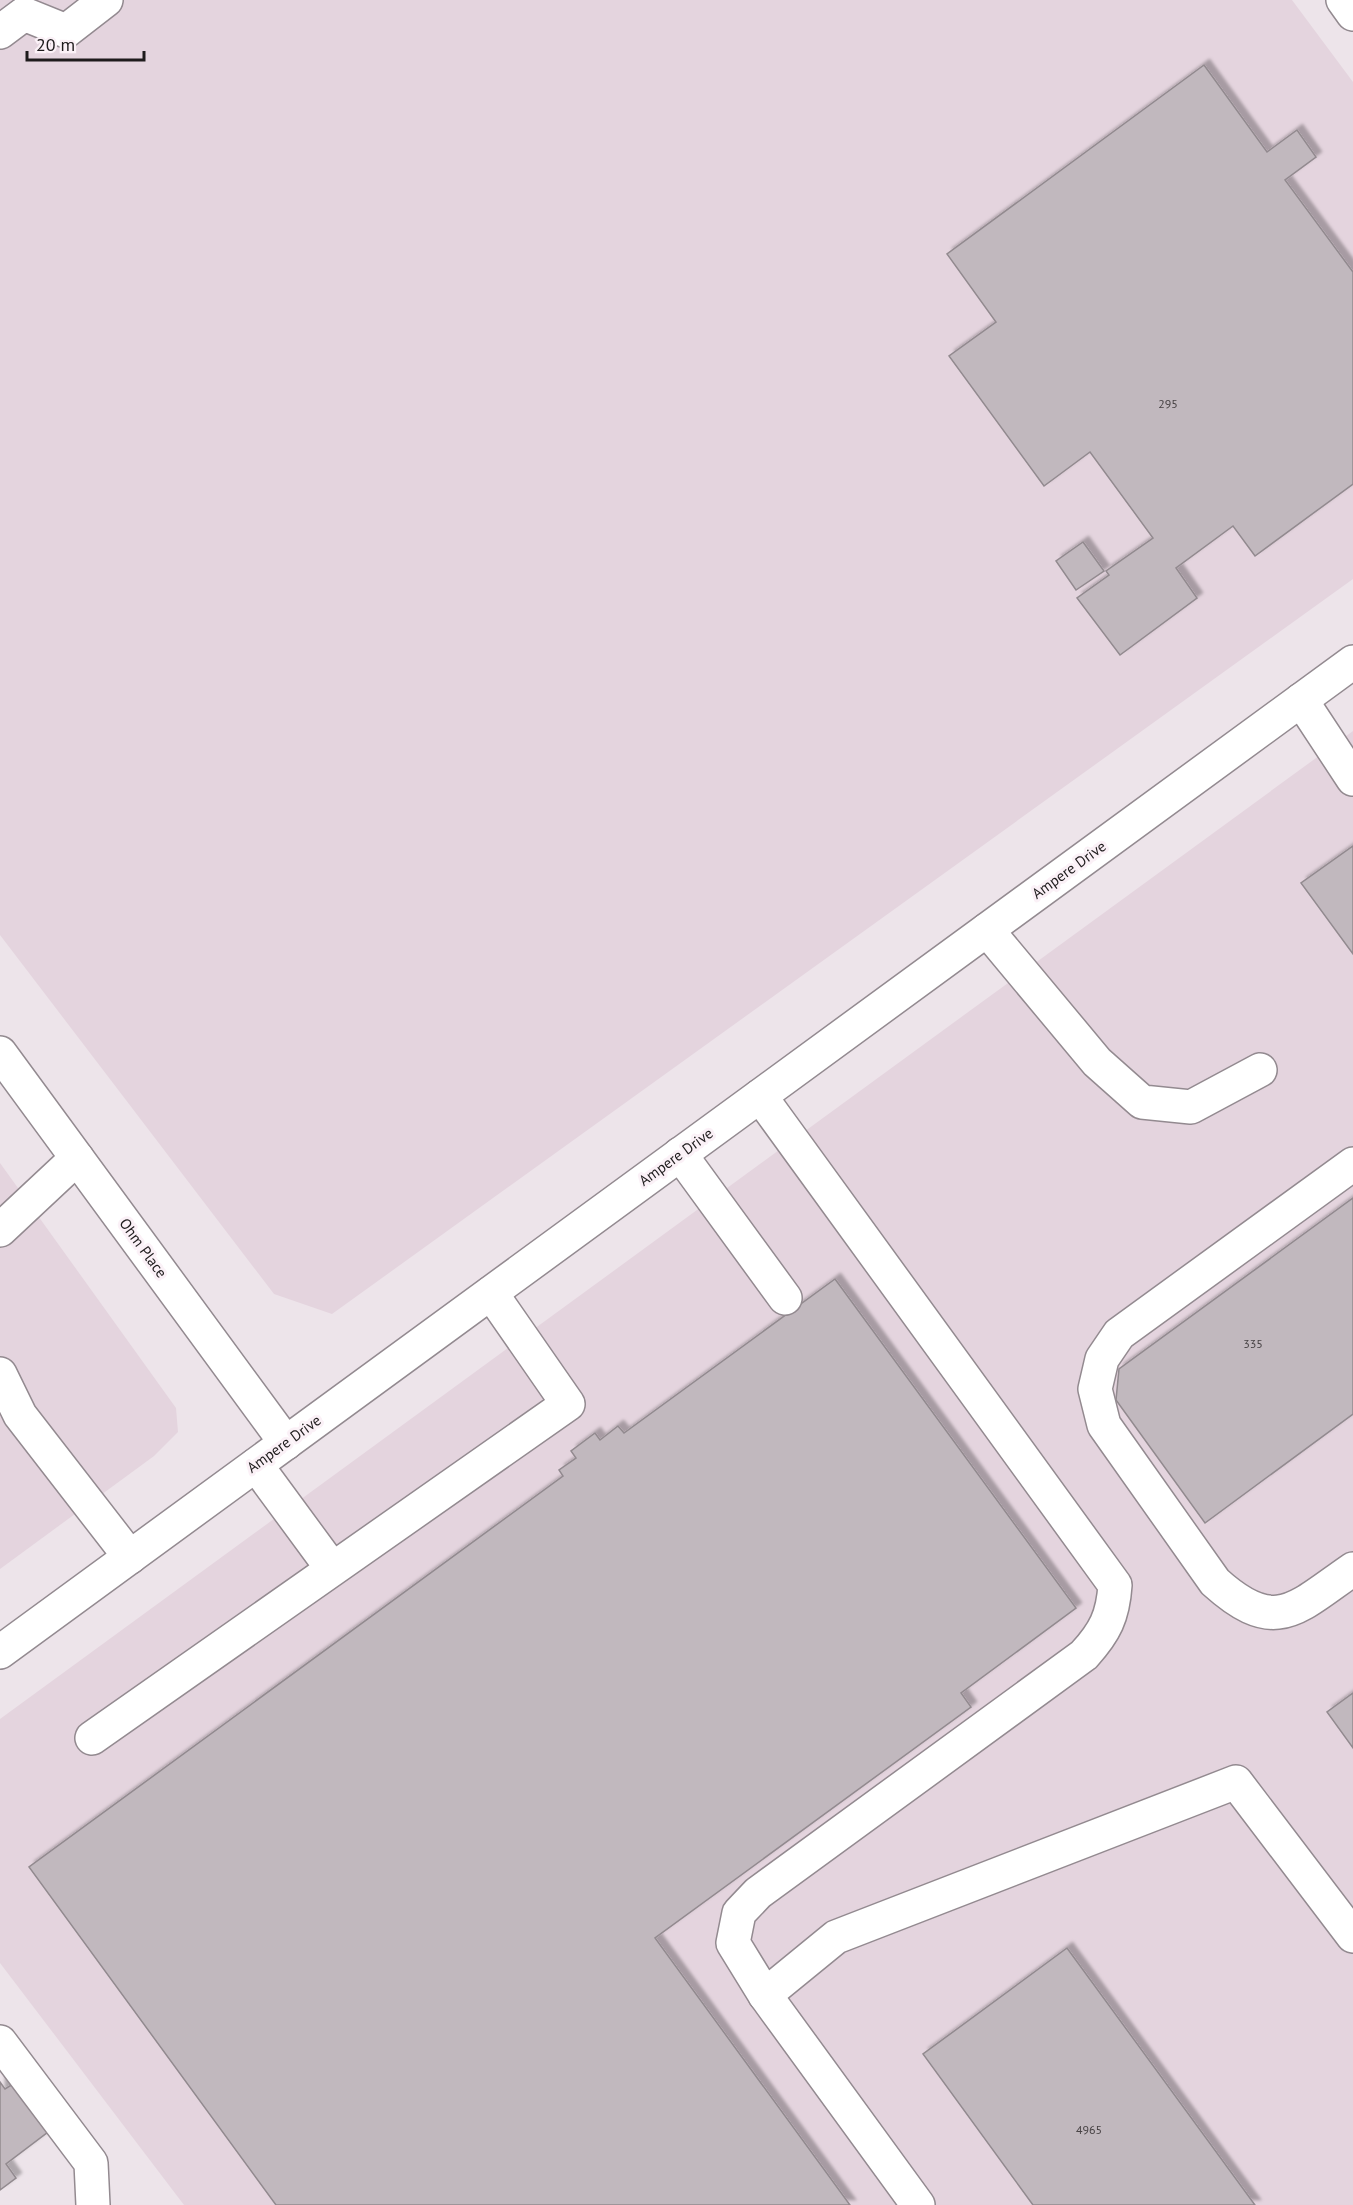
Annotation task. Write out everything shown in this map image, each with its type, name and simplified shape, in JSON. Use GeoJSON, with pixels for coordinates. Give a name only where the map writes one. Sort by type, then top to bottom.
{"type":"FeatureCollection","features":[{"type":"Feature","properties":{"kind":"street"},"geometry":{"type":"LineString","coordinates":[[0,32],[24,14],[66,31],[106,0]]}},
{"type":"Feature","properties":{"kind":"street"},"geometry":{"type":"LineString","coordinates":[[1343,0],[1353,14]]}},
{"type":"Feature","properties":{"kind":"street","name":"Ampere Drive"},"geometry":{"type":"LineString","coordinates":[[0,1652],[1353,662]]}},
{"type":"Feature","properties":{"kind":"street"},"geometry":{"type":"LineString","coordinates":[[1301,700],[1353,778]]}},
{"type":"Feature","properties":{"kind":"street"},"geometry":{"type":"LineString","coordinates":[[987,930],[1097,1062],[1142,1102],[1191,1107],[1260,1070]]}},
{"type":"Feature","properties":{"kind":"street","name":"Ohm Place"},"geometry":{"type":"LineString","coordinates":[[3,1062],[77,1158],[286,1443]]}},
{"type":"Feature","properties":{"kind":"street"},"geometry":{"type":"LineString","coordinates":[[760,1096],[1115,1585],[1114,1601],[1103,1634],[1084,1654],[758,1893],[739,1912],[733,1943],[765,1995],[918,2205]]}},
{"type":"Feature","properties":{"kind":"street"},"geometry":{"type":"LineString","coordinates":[[680,1154],[785,1298]]}},
{"type":"Feature","properties":{"kind":"street"},"geometry":{"type":"LineString","coordinates":[[0,1230],[77,1158]]}},
{"type":"Feature","properties":{"kind":"street"},"geometry":{"type":"LineString","coordinates":[[1353,1164],[1119,1334],[1102,1359],[1095,1389],[1104,1425],[1215,1582],[1237,1602],[1270,1615],[1297,1607],[1353,1569]]}},
{"type":"Feature","properties":{"kind":"street"},"geometry":{"type":"LineString","coordinates":[[92,1737],[331,1567],[568,1404],[491,1293]]}},
{"type":"Feature","properties":{"kind":"street"},"geometry":{"type":"LineString","coordinates":[[0,1374],[10,1421],[130,1557]]}},
{"type":"Feature","properties":{"kind":"street"},"geometry":{"type":"LineString","coordinates":[[256,1465],[331,1567]]}},
{"type":"Feature","properties":{"kind":"street"},"geometry":{"type":"LineString","coordinates":[[765,1995],[836,1937],[1236,1782],[1353,1936]]}},
{"type":"Feature","properties":{"kind":"street"},"geometry":{"type":"LineString","coordinates":[[0,2042],[91,2163],[93,2205]]}},
{"type":"Feature","properties":{"kind":"shaded area"},"geometry":{"type":"Polygon","coordinates":[[[0,0],[1292,0],[1353,82],[1353,579],[332,1314],[274,1294],[0,935],[0,0]]]}},
{"type":"Feature","properties":{"kind":"shaded area"},"geometry":{"type":"Polygon","coordinates":[[[1353,731],[1353,2205],[184,2205],[0,1963],[0,1719],[1353,731]]]}},
{"type":"Feature","properties":{"kind":"shaded area"},"geometry":{"type":"Polygon","coordinates":[[[0,1163],[176,1408],[178,1432],[154,1456],[0,1569],[0,1163]]]}},
{"type":"Feature","properties":{"kind":"building"},"geometry":{"type":"Polygon","coordinates":[[[1204,65],[1267,152],[1297,130],[1316,157],[1285,180],[1353,272],[1353,484],[1255,556],[1233,526],[1176,568],[1197,598],[1120,655],[1077,598],[1109,575],[1106,571],[1153,538],[1090,452],[1044,486],[949,356],[996,322],[947,254],[1204,65]]]}},
{"type":"Feature","properties":{"kind":"building"},"geometry":{"type":"Polygon","coordinates":[[[1083,542],[1104,571],[1076,590],[1056,561],[1083,542]]]}},
{"type":"Feature","properties":{"kind":"building"},"geometry":{"type":"Polygon","coordinates":[[[1353,846],[1353,954],[1301,883],[1353,846]]]}},
{"type":"Feature","properties":{"kind":"building"},"geometry":{"type":"Polygon","coordinates":[[[1353,1198],[1353,1414],[1205,1523],[1116,1400],[1119,1369],[1353,1198]]]}},
{"type":"Feature","properties":{"kind":"building"},"geometry":{"type":"Polygon","coordinates":[[[835,1279],[1076,1608],[961,1693],[971,1707],[655,1938],[850,2205],[276,2205],[29,1867],[563,1476],[559,1470],[576,1458],[571,1451],[595,1433],[600,1440],[618,1426],[624,1433],[835,1279]]]}},
{"type":"Feature","properties":{"kind":"building"},"geometry":{"type":"Polygon","coordinates":[[[1353,1693],[1353,1748],[1327,1712],[1353,1693]]]}},
{"type":"Feature","properties":{"kind":"building"},"geometry":{"type":"Polygon","coordinates":[[[1067,1948],[1255,2205],[1033,2205],[923,2054],[1067,1948]]]}},
{"type":"Feature","properties":{"kind":"building"},"geometry":{"type":"Polygon","coordinates":[[[0,2082],[5,2089],[13,2084],[48,2132],[6,2164],[16,2178],[0,2190],[0,2082]]]}}]}
